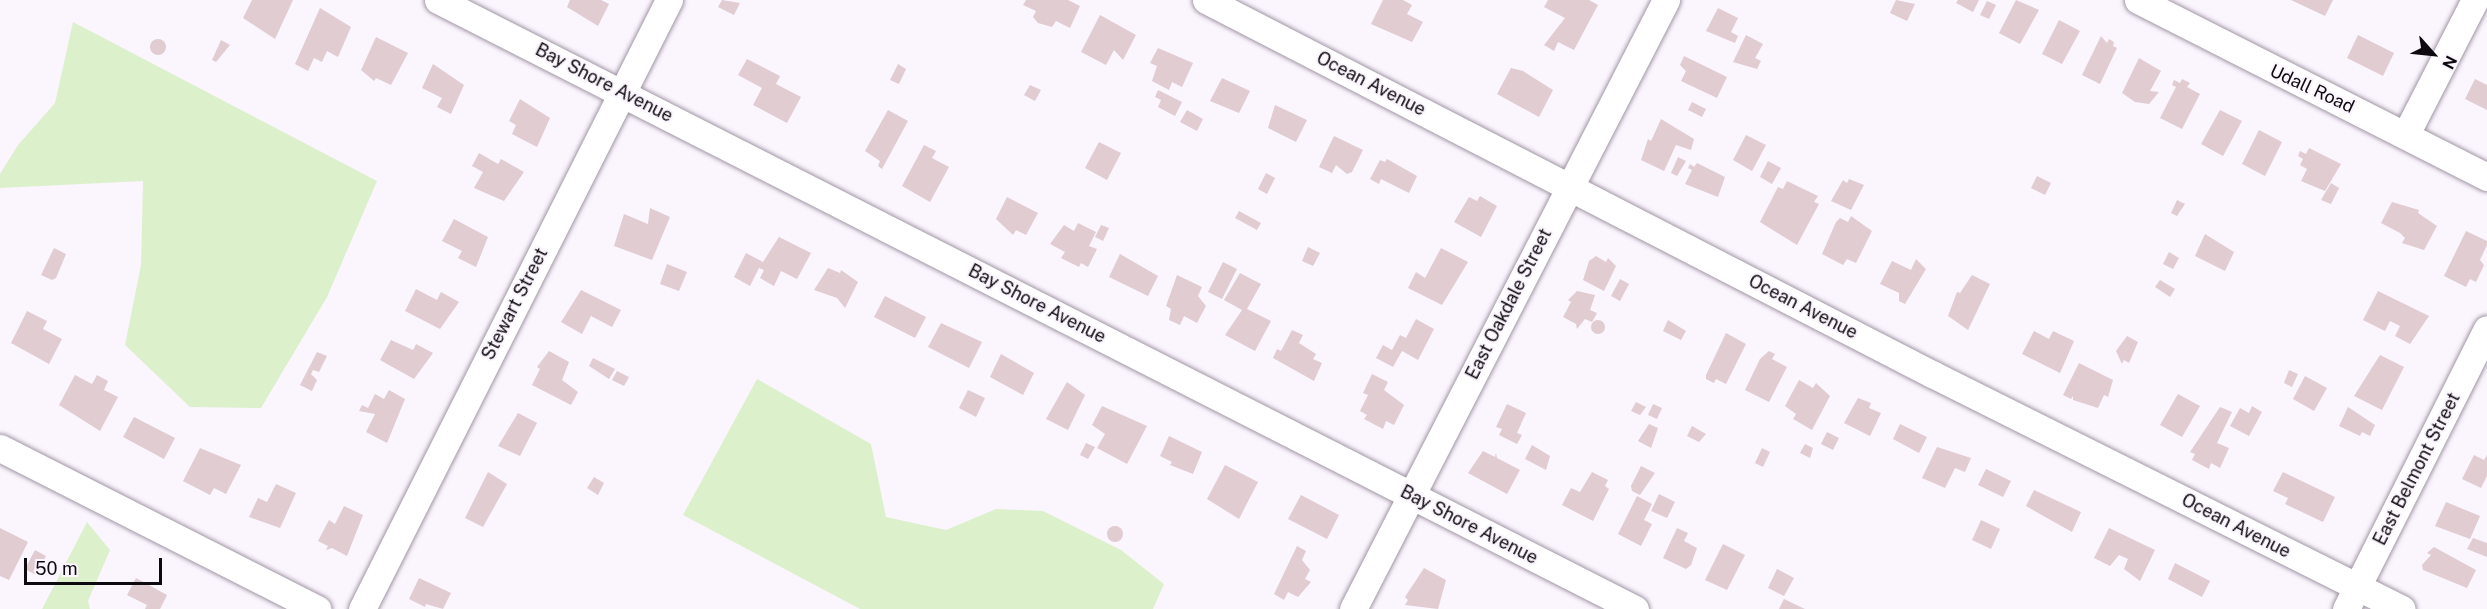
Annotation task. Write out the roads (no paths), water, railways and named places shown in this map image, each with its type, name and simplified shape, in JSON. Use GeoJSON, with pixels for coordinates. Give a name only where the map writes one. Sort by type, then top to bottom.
{"type":"FeatureCollection","features":[{"type":"Feature","properties":{"kind":"street","name":"Bay Shore Avenue"},"geometry":{"type":"LineString","coordinates":[[438,0],[623,91],[1635,609]]}},
{"type":"Feature","properties":{"kind":"street","name":"Stewart Street"},"geometry":{"type":"LineString","coordinates":[[362,609],[669,0]]}},
{"type":"Feature","properties":{"kind":"street","name":"Ocean Avenue"},"geometry":{"type":"LineString","coordinates":[[1206,0],[1569,187],[2352,598],[2402,609]]}},
{"type":"Feature","properties":{"kind":"street","name":"East Oakdale Street"},"geometry":{"type":"LineString","coordinates":[[1353,609],[1666,0]]}},
{"type":"Feature","properties":{"kind":"street","name":"Udall Road"},"geometry":{"type":"LineString","coordinates":[[2138,0],[2281,76],[2406,134],[2487,177]]}},
{"type":"Feature","properties":{"kind":"street"},"geometry":{"type":"LineString","coordinates":[[2406,134],[2475,0]]}},
{"type":"Feature","properties":{"kind":"street","name":"East Belmont Street"},"geometry":{"type":"LineString","coordinates":[[2352,598],[2487,329]]}},
{"type":"Feature","properties":{"kind":"street"},"geometry":{"type":"LineString","coordinates":[[0,448],[318,609]]}}]}
